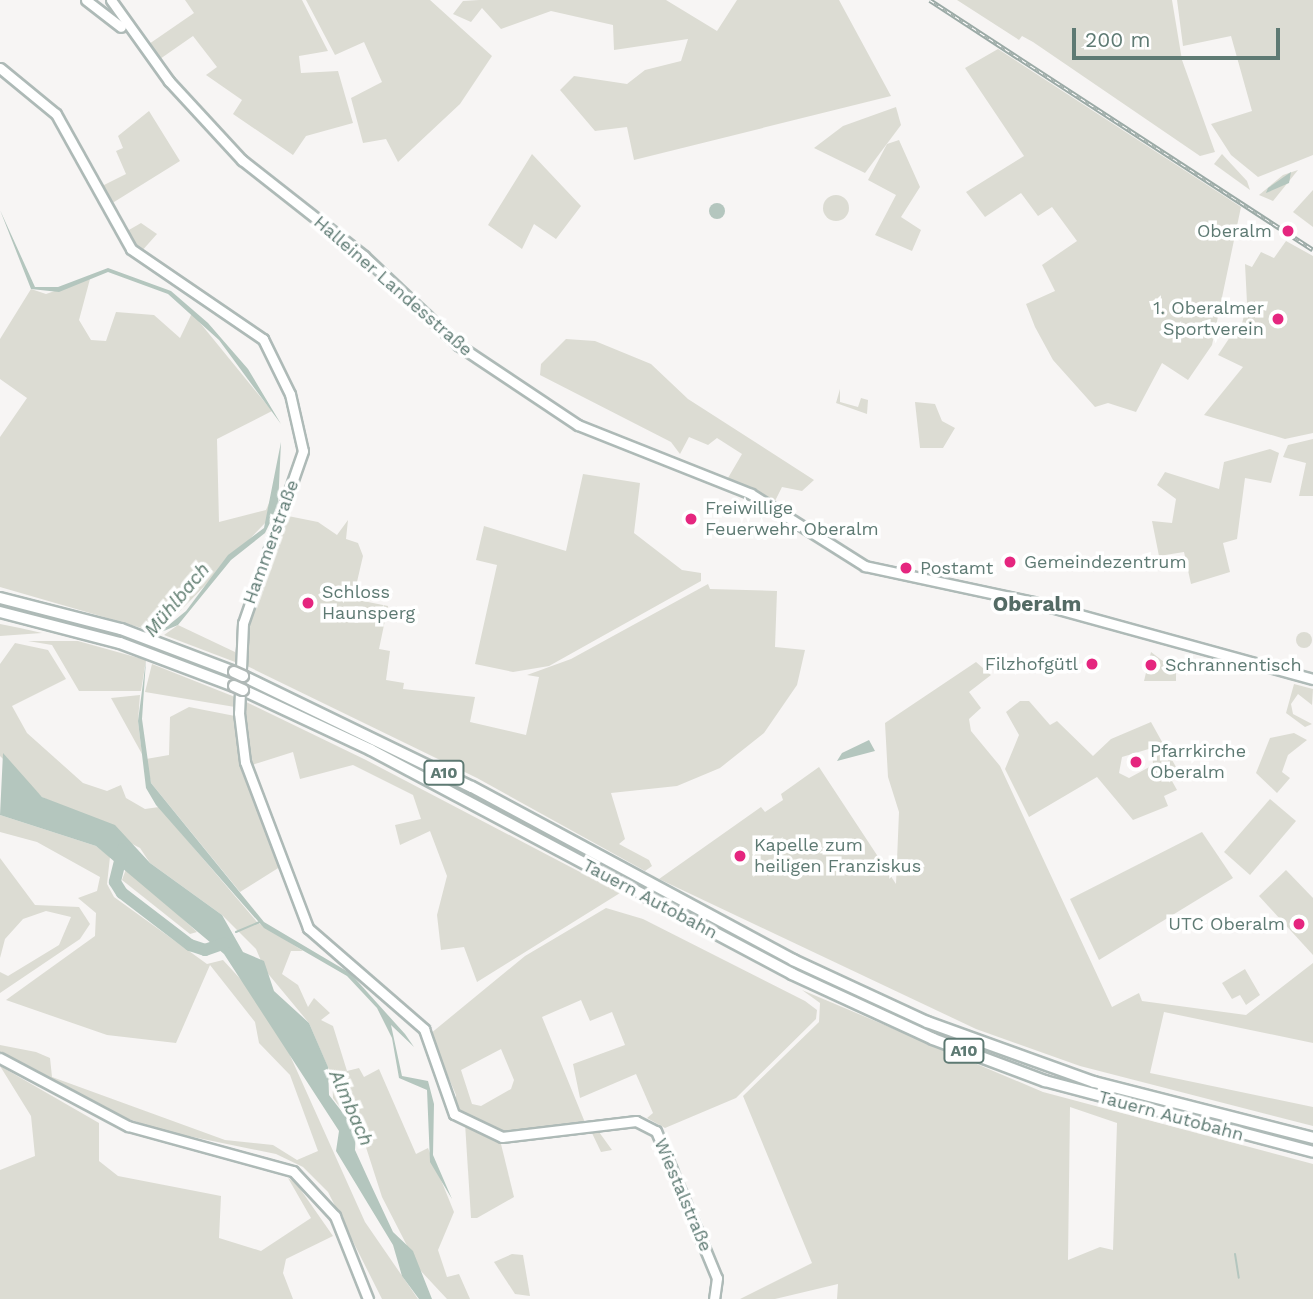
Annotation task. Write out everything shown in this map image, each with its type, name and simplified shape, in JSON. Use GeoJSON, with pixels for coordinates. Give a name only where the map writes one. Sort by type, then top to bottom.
{"type":"FeatureCollection","features":[{"type":"Feature","properties":{"kind":"highway","name":"Tauern Autobahn"},"geometry":{"type":"LineString","coordinates":[[0,598],[149,639],[239,673],[472,787],[793,960],[975,1041],[1106,1086],[1313,1138]]}},
{"type":"Feature","properties":{"kind":"highway","name":"Tauern Autobahn"},"geometry":{"type":"LineString","coordinates":[[0,612],[145,652],[239,688],[792,974],[991,1062],[1119,1103],[1313,1152]]}},
{"type":"Feature","properties":{"kind":"main road","name":"Halleiner Landesstraße"},"geometry":{"type":"LineString","coordinates":[[86,0],[144,51],[224,143],[320,221],[458,345],[562,415],[612,442],[751,494],[844,557],[1313,679]]}},
{"type":"Feature","properties":{"kind":"main road","name":"Halleiner Landesstraße"},"geometry":{"type":"LineString","coordinates":[[96,7],[110,0],[144,51]]}},
{"type":"Feature","properties":{"kind":"main road","name":"Hammerstraße"},"geometry":{"type":"LineString","coordinates":[[0,68],[56,114],[110,220],[131,249],[263,339],[290,394],[303,450],[243,623],[239,680],[245,762],[309,928],[424,1029],[454,1114]]}},
{"type":"Feature","properties":{"kind":"main road"},"geometry":{"type":"LineString","coordinates":[[0,1058],[128,1126],[292,1171],[335,1216],[368,1299]]}},
{"type":"Feature","properties":{"kind":"main road","name":"Wiestalstraße"},"geometry":{"type":"LineString","coordinates":[[454,1114],[502,1137],[636,1121],[649,1126],[696,1219],[717,1278],[714,1299]]}},
{"type":"Feature","properties":{"kind":"shaded area"},"geometry":{"type":"Polygon","coordinates":[[[185,0],[302,0],[328,51],[299,56],[301,73],[338,71],[353,123],[306,136],[293,155],[233,114],[242,100],[206,75],[217,67],[193,36],[160,59],[149,44],[194,13],[185,0]]]}},
{"type":"Feature","properties":{"kind":"shaded area"},"geometry":{"type":"Polygon","coordinates":[[[306,0],[430,0],[492,56],[460,104],[398,162],[386,139],[363,143],[351,98],[382,82],[364,42],[335,55],[306,0]]]}},
{"type":"Feature","properties":{"kind":"shaded area"},"geometry":{"type":"Polygon","coordinates":[[[666,0],[717,31],[737,0],[839,0],[891,96],[634,160],[627,127],[595,131],[560,90],[574,76],[627,84],[645,70],[681,61],[688,39],[614,50],[613,25],[551,11],[501,29],[482,8],[471,22],[453,14],[463,1],[666,0]]]}},
{"type":"Feature","properties":{"kind":"shaded area"},"geometry":{"type":"Polygon","coordinates":[[[957,0],[1172,0],[1182,60],[1215,152],[1200,156],[1033,42],[1022,36],[1019,40],[957,0]]]}},
{"type":"Feature","properties":{"kind":"shaded area"},"geometry":{"type":"Polygon","coordinates":[[[1177,0],[1313,0],[1313,155],[1258,177],[1231,155],[1211,124],[1252,111],[1231,36],[1183,46],[1177,0]]]}},
{"type":"Feature","properties":{"kind":"shaded area"},"geometry":{"type":"Polygon","coordinates":[[[998,49],[1241,207],[1212,345],[1188,380],[1162,363],[1136,412],[1108,403],[1095,407],[1053,360],[1035,327],[1026,304],[1055,291],[1042,265],[1077,241],[1052,207],[1038,216],[1021,193],[985,217],[966,192],[1024,156],[965,68],[998,49]]]}},
{"type":"Feature","properties":{"kind":"shaded area"},"geometry":{"type":"Polygon","coordinates":[[[896,107],[901,125],[865,173],[814,148],[843,126],[896,107]]]}},
{"type":"Feature","properties":{"kind":"shaded area"},"geometry":{"type":"Polygon","coordinates":[[[149,111],[180,161],[106,207],[98,188],[126,174],[116,151],[123,148],[118,136],[149,111]]]}},
{"type":"Feature","properties":{"kind":"shaded area"},"geometry":{"type":"Polygon","coordinates":[[[899,140],[920,187],[901,217],[921,230],[912,251],[875,235],[896,195],[868,180],[887,144],[899,140]]]}},
{"type":"Feature","properties":{"kind":"shaded area"},"geometry":{"type":"Polygon","coordinates":[[[532,154],[581,206],[556,239],[534,224],[522,249],[488,225],[532,154]]]}},
{"type":"Feature","properties":{"kind":"shaded area"},"geometry":{"type":"Polygon","coordinates":[[[1222,154],[1247,181],[1250,190],[1214,164],[1222,154]]]}},
{"type":"Feature","properties":{"kind":"shaded area"},"geometry":{"type":"Polygon","coordinates":[[[1298,170],[1273,201],[1259,195],[1283,175],[1298,170]]]}},
{"type":"Feature","properties":{"kind":"shaded area"},"geometry":{"type":"Polygon","coordinates":[[[1291,172],[1289,183],[1266,193],[1268,188],[1291,172]]]}},
{"type":"Feature","properties":{"kind":"shaded area"},"geometry":{"type":"Polygon","coordinates":[[[1313,190],[1313,227],[1293,212],[1313,190]]]}},
{"type":"Feature","properties":{"kind":"shaded area"},"geometry":{"type":"Polygon","coordinates":[[[836,195],[845,199],[849,208],[845,217],[836,221],[827,217],[823,208],[827,199],[836,195]]]}},
{"type":"Feature","properties":{"kind":"shaded area"},"geometry":{"type":"Polygon","coordinates":[[[717,203],[723,205],[723,217],[717,219],[711,217],[709,211],[711,205],[717,203]]]}},
{"type":"Feature","properties":{"kind":"shaded area"},"geometry":{"type":"Polygon","coordinates":[[[0,210],[35,287],[58,287],[108,268],[171,291],[208,323],[248,369],[281,424],[219,340],[168,294],[108,272],[59,292],[31,289],[0,210]]]}},
{"type":"Feature","properties":{"kind":"shaded area"},"geometry":{"type":"Polygon","coordinates":[[[141,223],[157,234],[140,253],[122,234],[141,223]]]}},
{"type":"Feature","properties":{"kind":"shaded area"},"geometry":{"type":"Polygon","coordinates":[[[1286,241],[1313,256],[1313,433],[1285,439],[1204,415],[1243,367],[1218,355],[1234,331],[1240,332],[1247,303],[1245,264],[1252,267],[1261,252],[1274,258],[1286,241]]]}},
{"type":"Feature","properties":{"kind":"shaded area"},"geometry":{"type":"Polygon","coordinates":[[[90,279],[79,320],[91,340],[106,341],[116,312],[154,315],[180,338],[192,313],[272,411],[217,439],[219,522],[266,510],[276,487],[268,520],[159,633],[0,587],[0,437],[27,398],[0,379],[0,339],[31,289],[46,294],[90,279]]]}},
{"type":"Feature","properties":{"kind":"shaded area"},"geometry":{"type":"Polygon","coordinates":[[[566,339],[595,341],[651,364],[688,399],[814,480],[802,491],[782,487],[775,501],[728,478],[742,454],[717,438],[708,445],[689,437],[680,454],[671,442],[540,375],[541,364],[566,339]]]}},
{"type":"Feature","properties":{"kind":"shaded area"},"geometry":{"type":"Polygon","coordinates":[[[840,389],[840,402],[858,407],[861,398],[868,400],[867,414],[836,403],[840,389]]]}},
{"type":"Feature","properties":{"kind":"shaded area"},"geometry":{"type":"Polygon","coordinates":[[[915,402],[935,404],[942,421],[955,428],[943,448],[920,448],[915,402]]]}},
{"type":"Feature","properties":{"kind":"shaded area"},"geometry":{"type":"Polygon","coordinates":[[[1313,439],[1313,496],[1299,496],[1306,463],[1283,457],[1288,445],[1313,439]]]}},
{"type":"Feature","properties":{"kind":"shaded area"},"geometry":{"type":"Polygon","coordinates":[[[281,442],[278,506],[265,533],[231,560],[178,625],[159,633],[186,611],[228,555],[264,528],[281,442]]]}},
{"type":"Feature","properties":{"kind":"shaded area"},"geometry":{"type":"Polygon","coordinates":[[[1270,449],[1279,453],[1271,483],[1245,478],[1237,539],[1223,543],[1230,572],[1191,584],[1184,552],[1159,556],[1152,521],[1172,523],[1176,499],[1157,485],[1165,472],[1219,489],[1224,462],[1270,449]]]}},
{"type":"Feature","properties":{"kind":"shaded area"},"geometry":{"type":"Polygon","coordinates":[[[583,474],[640,483],[634,533],[682,570],[701,573],[701,581],[549,666],[513,672],[475,664],[497,565],[476,560],[484,526],[566,551],[583,474]]]}},
{"type":"Feature","properties":{"kind":"shaded area"},"geometry":{"type":"Polygon","coordinates":[[[288,516],[318,522],[337,535],[348,520],[346,539],[358,543],[363,556],[353,599],[388,606],[379,649],[390,651],[386,680],[404,683],[403,689],[475,697],[470,722],[526,735],[539,677],[527,675],[571,659],[708,584],[710,589],[777,591],[775,647],[805,650],[797,685],[764,733],[720,768],[677,786],[611,793],[625,839],[619,844],[649,860],[652,866],[645,871],[477,778],[245,665],[248,618],[288,516]]]}},
{"type":"Feature","properties":{"kind":"shaded area"},"geometry":{"type":"Polygon","coordinates":[[[0,624],[20,628],[42,633],[0,636],[0,624]]]}},
{"type":"Feature","properties":{"kind":"shaded area"},"geometry":{"type":"Polygon","coordinates":[[[178,625],[235,652],[235,662],[164,635],[178,625]]]}},
{"type":"Feature","properties":{"kind":"shaded area"},"geometry":{"type":"Polygon","coordinates":[[[1304,632],[1310,634],[1310,646],[1304,648],[1298,646],[1296,640],[1298,634],[1304,632]]]}},
{"type":"Feature","properties":{"kind":"shaded area"},"geometry":{"type":"Polygon","coordinates":[[[28,641],[78,641],[146,660],[141,691],[79,691],[52,645],[28,641]]]}},
{"type":"Feature","properties":{"kind":"shaded area"},"geometry":{"type":"Polygon","coordinates":[[[15,643],[48,650],[66,679],[12,706],[27,733],[83,783],[107,791],[121,785],[126,798],[145,809],[159,807],[257,922],[303,951],[291,951],[282,974],[298,985],[308,1007],[314,998],[330,1013],[321,1020],[333,1026],[347,1071],[359,1068],[364,1077],[379,1069],[416,1154],[428,1148],[454,1212],[438,1250],[447,1277],[459,1274],[470,1299],[447,1299],[419,1269],[382,1197],[363,1138],[333,1098],[332,1077],[309,1023],[265,970],[256,949],[222,915],[150,863],[140,848],[42,797],[0,756],[0,664],[15,643]]]}},
{"type":"Feature","properties":{"kind":"shaded area"},"geometry":{"type":"Polygon","coordinates":[[[1151,652],[1176,671],[1176,681],[1144,681],[1151,652]]]}},
{"type":"Feature","properties":{"kind":"shaded area"},"geometry":{"type":"Polygon","coordinates":[[[146,660],[142,719],[151,783],[264,922],[350,973],[405,1034],[414,1047],[391,1025],[402,1076],[428,1081],[434,1104],[433,1155],[452,1199],[430,1162],[427,1090],[399,1078],[392,1038],[377,1008],[347,976],[264,928],[156,805],[146,788],[138,721],[146,660]]]}},
{"type":"Feature","properties":{"kind":"shaded area"},"geometry":{"type":"Polygon","coordinates":[[[976,662],[991,675],[969,692],[981,708],[969,719],[971,731],[1000,766],[1112,1007],[1139,993],[1142,1001],[1246,1015],[1313,963],[1313,1043],[1164,1012],[1150,1073],[1313,1107],[1313,1126],[1080,1066],[976,1029],[659,879],[761,807],[765,812],[783,800],[781,794],[819,767],[896,884],[899,812],[888,777],[885,723],[976,662]]]}},
{"type":"Feature","properties":{"kind":"shaded area"},"geometry":{"type":"Polygon","coordinates":[[[152,664],[235,697],[235,707],[145,692],[152,664]]]}},
{"type":"Feature","properties":{"kind":"shaded area"},"geometry":{"type":"Polygon","coordinates":[[[1294,684],[1313,689],[1312,705],[1298,694],[1291,704],[1293,714],[1312,724],[1305,727],[1286,713],[1294,684]]]}},
{"type":"Feature","properties":{"kind":"shaded area"},"geometry":{"type":"Polygon","coordinates":[[[140,695],[138,721],[142,754],[111,698],[140,695]]]}},
{"type":"Feature","properties":{"kind":"shaded area"},"geometry":{"type":"Polygon","coordinates":[[[244,701],[366,760],[620,893],[477,982],[464,947],[441,950],[437,915],[447,876],[430,831],[400,845],[395,825],[421,819],[413,795],[353,765],[300,779],[293,752],[252,765],[244,701]]]}},
{"type":"Feature","properties":{"kind":"shaded area"},"geometry":{"type":"Polygon","coordinates":[[[1020,701],[1029,701],[1050,725],[1057,721],[1093,756],[1111,739],[1151,722],[1181,776],[1172,781],[1177,790],[1164,796],[1168,806],[1133,820],[1097,777],[1029,817],[1005,769],[1019,735],[1006,712],[1020,701]],[[1152,748],[1122,757],[1119,773],[1129,778],[1153,765],[1152,748]]]}},
{"type":"Feature","properties":{"kind":"shaded area"},"geometry":{"type":"Polygon","coordinates":[[[189,707],[235,716],[239,752],[283,865],[240,892],[151,783],[146,759],[169,755],[170,717],[189,707]]]}},
{"type":"Feature","properties":{"kind":"shaded area"},"geometry":{"type":"Polygon","coordinates":[[[1294,733],[1307,740],[1288,755],[1282,772],[1290,778],[1277,793],[1256,773],[1270,738],[1294,733]]]}},
{"type":"Feature","properties":{"kind":"shaded area"},"geometry":{"type":"Polygon","coordinates":[[[869,740],[875,751],[837,761],[842,753],[869,740]]]}},
{"type":"Feature","properties":{"kind":"shaded area"},"geometry":{"type":"Polygon","coordinates":[[[3,753],[42,797],[115,825],[150,863],[222,915],[243,952],[264,961],[274,991],[309,1023],[328,1067],[329,1095],[356,1130],[355,1150],[393,1232],[413,1251],[432,1299],[419,1299],[402,1276],[393,1245],[336,1151],[339,1131],[224,954],[96,846],[0,815],[3,753]]]}},
{"type":"Feature","properties":{"kind":"shaded area"},"geometry":{"type":"Polygon","coordinates":[[[1270,799],[1296,821],[1250,875],[1224,852],[1270,799]]]}},
{"type":"Feature","properties":{"kind":"shaded area"},"geometry":{"type":"Polygon","coordinates":[[[0,815],[96,846],[110,857],[107,884],[114,897],[207,964],[223,960],[255,995],[284,1042],[365,1222],[418,1299],[382,1299],[328,1192],[303,1167],[276,1154],[164,1131],[96,1108],[0,1053],[0,1045],[36,1052],[50,1058],[52,1077],[225,1140],[273,1145],[297,1160],[318,1151],[290,1075],[259,1043],[255,1022],[210,965],[176,1043],[107,1035],[6,1000],[95,936],[96,913],[78,898],[97,891],[100,877],[37,842],[0,832],[0,815]]]}},
{"type":"Feature","properties":{"kind":"shaded area"},"geometry":{"type":"Polygon","coordinates":[[[1202,832],[1233,878],[1099,960],[1070,899],[1202,832]]]}},
{"type":"Feature","properties":{"kind":"shaded area"},"geometry":{"type":"Polygon","coordinates":[[[0,858],[35,905],[79,907],[90,924],[80,939],[0,993],[0,972],[8,976],[59,945],[71,917],[46,911],[23,919],[5,939],[0,958],[0,858]]]}},
{"type":"Feature","properties":{"kind":"shaded area"},"geometry":{"type":"Polygon","coordinates":[[[126,869],[197,932],[190,934],[122,880],[126,869]]]}},
{"type":"Feature","properties":{"kind":"shaded area","name":"UTC Oberalm"},"geometry":{"type":"Polygon","coordinates":[[[1286,870],[1313,898],[1313,955],[1259,896],[1286,870]]]}},
{"type":"Feature","properties":{"kind":"shaded area"},"geometry":{"type":"Polygon","coordinates":[[[606,908],[643,919],[805,1001],[817,1010],[816,1019],[736,1098],[665,1128],[647,1118],[653,1113],[636,1074],[580,1098],[573,1064],[625,1045],[612,1012],[590,1021],[581,1000],[542,1017],[586,1125],[511,1134],[456,1111],[456,1095],[430,1034],[525,956],[606,908]],[[501,1049],[461,1070],[472,1104],[481,1106],[511,1089],[514,1080],[501,1049]]]}},
{"type":"Feature","properties":{"kind":"shaded area"},"geometry":{"type":"Polygon","coordinates":[[[1245,969],[1260,995],[1246,1005],[1240,995],[1232,999],[1222,983],[1245,969]]]}},
{"type":"Feature","properties":{"kind":"shaded area"},"geometry":{"type":"Polygon","coordinates":[[[802,990],[1043,1092],[1313,1164],[1313,1299],[837,1299],[838,1284],[775,1299],[740,1299],[812,1263],[743,1096],[819,1022],[820,1003],[802,990]],[[1070,1107],[1068,1260],[1100,1247],[1113,1250],[1117,1123],[1070,1107]]]}},
{"type":"Feature","properties":{"kind":"shaded area"},"geometry":{"type":"Polygon","coordinates":[[[0,1066],[99,1123],[99,1161],[118,1176],[221,1196],[219,1238],[261,1251],[311,1218],[288,1178],[296,1183],[333,1236],[286,1259],[283,1273],[293,1299],[0,1299],[0,1170],[35,1156],[31,1116],[0,1066]]]}},
{"type":"Feature","properties":{"kind":"shaded area"},"geometry":{"type":"Polygon","coordinates":[[[465,1123],[500,1140],[514,1197],[477,1218],[471,1218],[465,1123]]]}},
{"type":"Feature","properties":{"kind":"shaded area"},"geometry":{"type":"Polygon","coordinates":[[[613,1127],[599,1132],[612,1150],[601,1152],[591,1131],[613,1127]]]}},
{"type":"Feature","properties":{"kind":"shaded area"},"geometry":{"type":"Polygon","coordinates":[[[512,1254],[523,1255],[530,1296],[515,1294],[494,1262],[512,1254]]]}},
{"type":"Feature","properties":{"kind":"waterway","name":"Almbach"},"geometry":{"type":"LineString","coordinates":[[123,849],[115,882],[122,893],[190,945],[205,950],[225,943]]}},
{"type":"Feature","properties":{"kind":"waterway","name":"Mühlbach"},"geometry":{"type":"LineString","coordinates":[[236,932],[259,922]]}},
{"type":"Feature","properties":{"kind":"waterway"},"geometry":{"type":"LineString","coordinates":[[1235,1254],[1239,1278]]}},
{"type":"Feature","properties":{"kind":"railway"},"geometry":{"type":"LineString","coordinates":[[930,0],[1313,250]]}},
{"type":"Feature","properties":{"kind":"place","name":"Oberalm"},"geometry":{"type":"Point","coordinates":[1288,231]}},
{"type":"Feature","properties":{"kind":"place","name":"1. Oberalmer Sportverein"},"geometry":{"type":"Point","coordinates":[1278,319]}},
{"type":"Feature","properties":{"kind":"place","name":"Freiwillige Feuerwehr Oberalm"},"geometry":{"type":"Point","coordinates":[691,519]}},
{"type":"Feature","properties":{"kind":"place","name":"Gemeindezentrum"},"geometry":{"type":"Point","coordinates":[1010,562]}},
{"type":"Feature","properties":{"kind":"place","name":"Postamt"},"geometry":{"type":"Point","coordinates":[906,568]}},
{"type":"Feature","properties":{"kind":"place","name":"Schloss Haunsperg"},"geometry":{"type":"Point","coordinates":[308,603]}},
{"type":"Feature","properties":{"kind":"place","name":"Filzhofgütl"},"geometry":{"type":"Point","coordinates":[1092,664]}},
{"type":"Feature","properties":{"kind":"place","name":"Schrannentisch"},"geometry":{"type":"Point","coordinates":[1151,665]}},
{"type":"Feature","properties":{"kind":"place","name":"Pfarrkirche Oberalm"},"geometry":{"type":"Point","coordinates":[1136,762]}},
{"type":"Feature","properties":{"kind":"place","name":"Kapelle zum heiligen Franziskus"},"geometry":{"type":"Point","coordinates":[740,856]}},
{"type":"Feature","properties":{"kind":"place","name":"UTC Oberalm"},"geometry":{"type":"Point","coordinates":[1299,924]}},
{"type":"Feature","properties":{"kind":"district","name":"Oberalm"},"geometry":{"type":"Point","coordinates":[1037,604]}}]}
